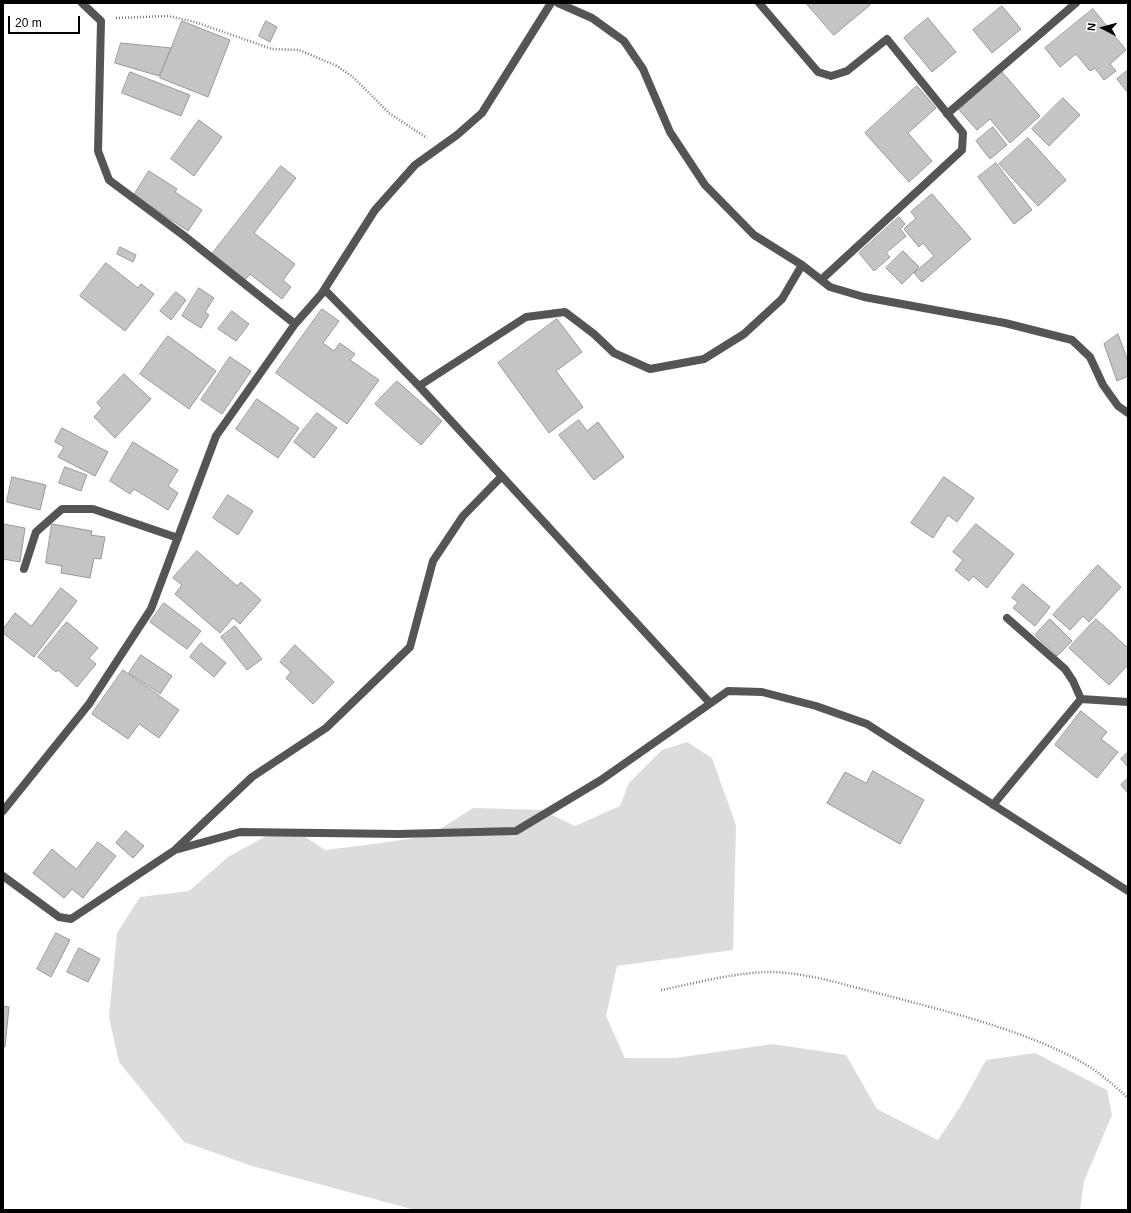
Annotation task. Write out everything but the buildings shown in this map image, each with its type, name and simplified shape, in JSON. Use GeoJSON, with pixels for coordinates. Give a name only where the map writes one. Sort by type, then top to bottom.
{"type":"FeatureCollection","features":[{"type":"Feature","properties":{"kind":"street"},"geometry":{"type":"LineString","coordinates":[[82,3],[101,21],[98,151],[109,180],[183,235],[295,324]]}},
{"type":"Feature","properties":{"kind":"street"},"geometry":{"type":"LineString","coordinates":[[3,811],[89,704],[151,609],[216,436],[295,324],[322,293],[375,210],[414,165],[441,146],[482,113],[552,3]]}},
{"type":"Feature","properties":{"kind":"street"},"geometry":{"type":"LineString","coordinates":[[558,3],[592,18],[624,41],[643,69],[670,132],[705,186],[754,235],[802,265],[830,287],[864,297],[1005,323],[1072,340],[1090,357],[1102,385],[1118,406],[1128,413]]}},
{"type":"Feature","properties":{"kind":"street"},"geometry":{"type":"LineString","coordinates":[[759,3],[818,72],[831,76],[847,71],[887,39],[963,134],[962,150],[821,280]]}},
{"type":"Feature","properties":{"kind":"street"},"geometry":{"type":"LineString","coordinates":[[947,114],[1076,3]]}},
{"type":"Feature","properties":{"kind":"street"},"geometry":{"type":"LineString","coordinates":[[418,386],[526,317],[565,312],[594,334],[614,353],[650,369],[704,359],[744,334],[782,299],[802,265]]}},
{"type":"Feature","properties":{"kind":"street"},"geometry":{"type":"LineString","coordinates":[[322,293],[325,290],[418,386],[710,703]]}},
{"type":"Feature","properties":{"kind":"street"},"geometry":{"type":"LineString","coordinates":[[3,876],[59,917],[71,919],[175,850],[252,777],[326,728],[410,648],[433,561],[463,516],[502,476]]}},
{"type":"Feature","properties":{"kind":"street"},"geometry":{"type":"LineString","coordinates":[[24,568],[36,532],[62,509],[93,509],[178,538]]}},
{"type":"Feature","properties":{"kind":"street"},"geometry":{"type":"LineString","coordinates":[[1007,618],[1065,669],[1073,681],[1081,699]]}},
{"type":"Feature","properties":{"kind":"street"},"geometry":{"type":"LineString","coordinates":[[175,850],[240,832],[400,834],[516,831],[601,780],[728,691],[762,692],[816,706],[867,724],[1128,891]]}},
{"type":"Feature","properties":{"kind":"street"},"geometry":{"type":"LineString","coordinates":[[993,805],[1081,699]]}},
{"type":"Feature","properties":{"kind":"street"},"geometry":{"type":"LineString","coordinates":[[1081,699],[1128,702]]}},
{"type":"Feature","properties":{"kind":"path"},"geometry":{"type":"LineString","coordinates":[[101,21],[112,18],[168,16],[195,22],[272,49],[299,50],[337,66],[354,78],[389,113],[441,146]]}},
{"type":"Feature","properties":{"kind":"path"},"geometry":{"type":"LineString","coordinates":[[661,990],[728,977],[770,972],[790,973],[832,982],[949,1012],[1035,1041],[1086,1065],[1128,1098]]}},
{"type":"Feature","properties":{"kind":"shaded area"},"geometry":{"type":"Polygon","coordinates":[[[687,742],[712,758],[736,825],[733,950],[617,966],[606,1016],[625,1058],[675,1058],[773,1044],[846,1055],[877,1109],[938,1140],[960,1107],[986,1060],[1035,1053],[1107,1090],[1112,1115],[1084,1181],[1080,1210],[415,1210],[252,1166],[184,1142],[119,1062],[109,1017],[117,933],[140,897],[189,891],[228,857],[268,835],[302,835],[325,850],[381,843],[429,836],[473,808],[542,810],[575,826],[620,806],[629,783],[662,750],[687,742]]]}}]}
